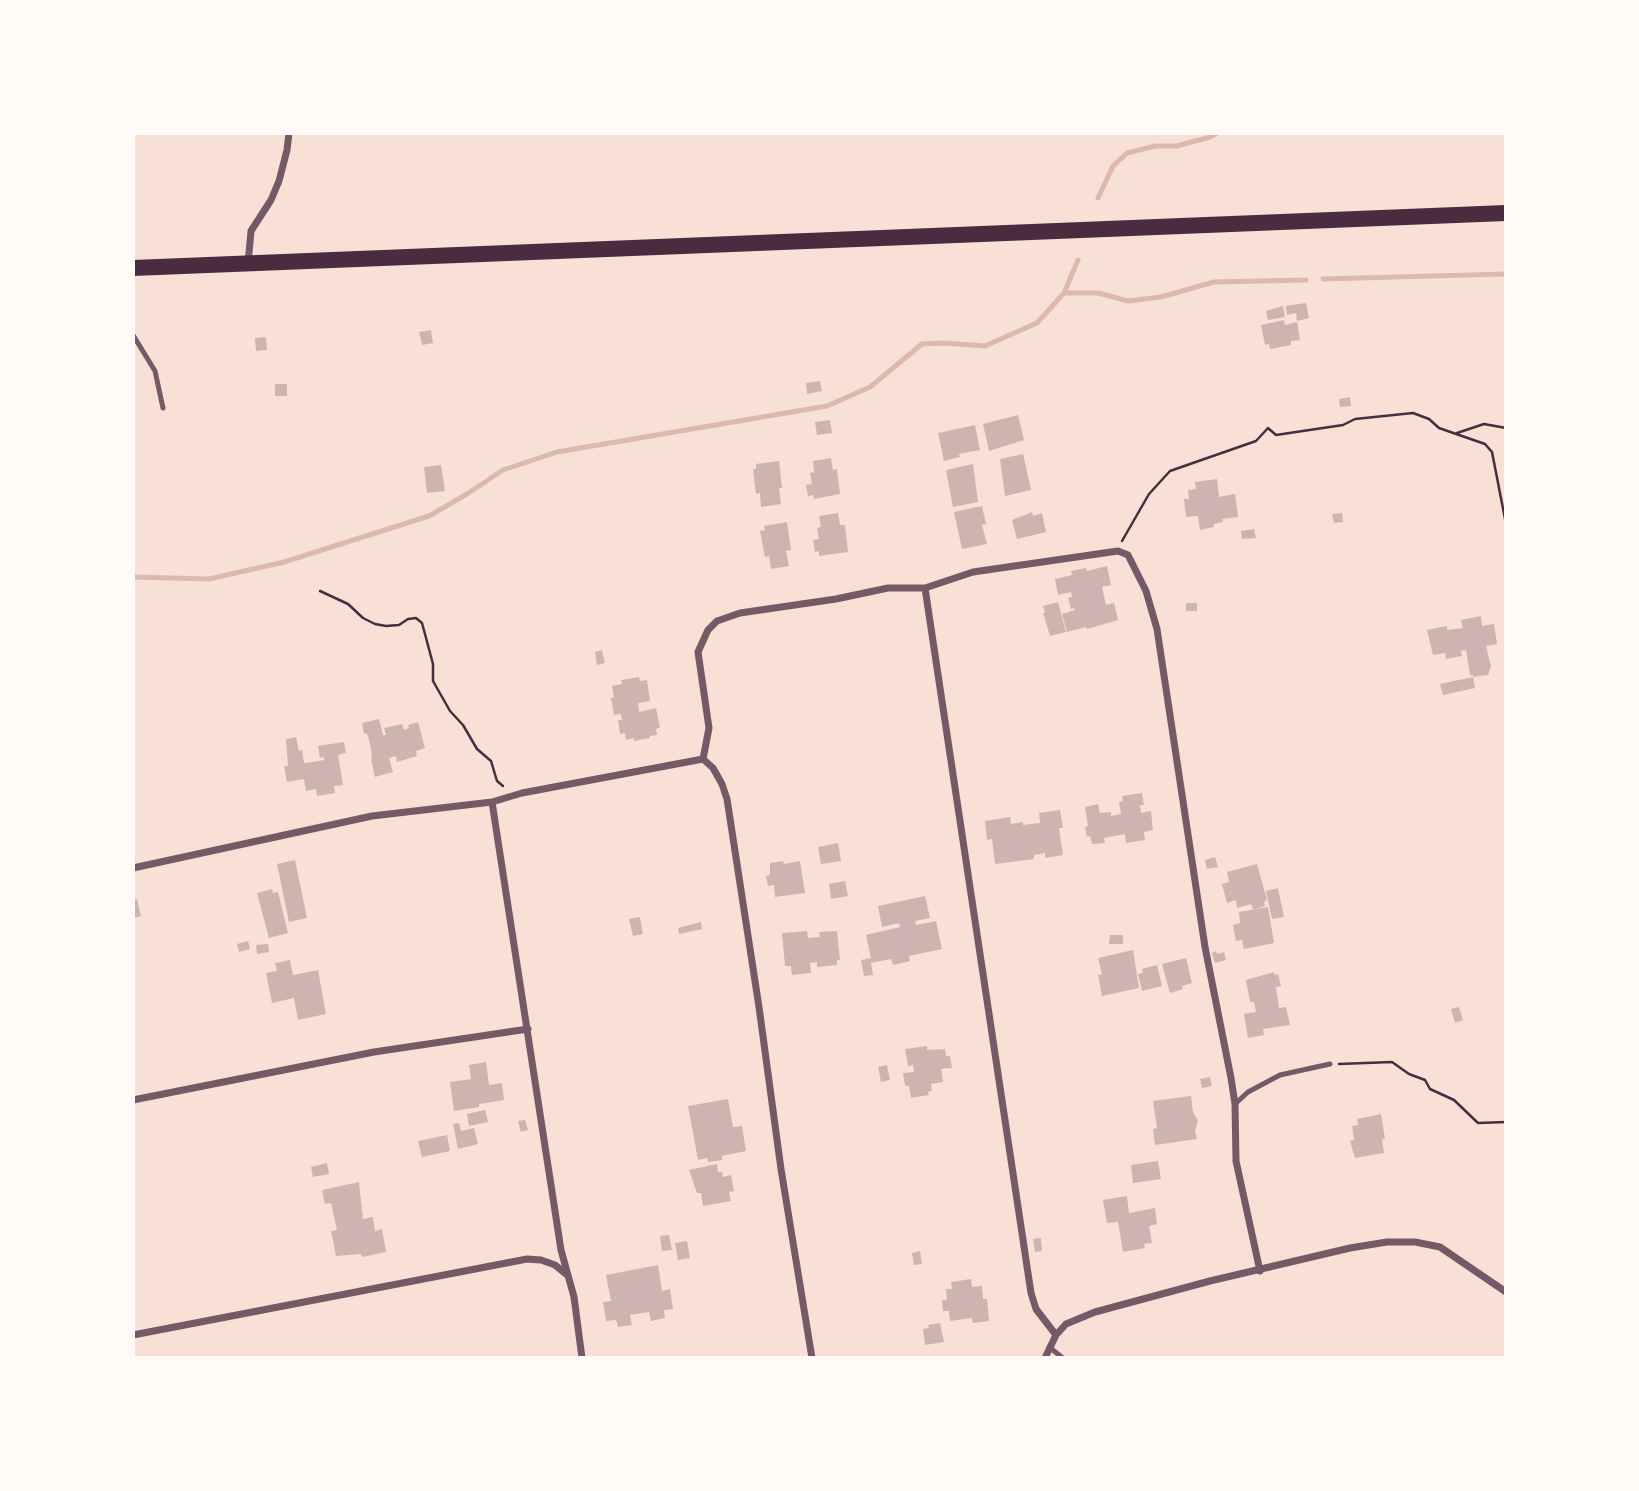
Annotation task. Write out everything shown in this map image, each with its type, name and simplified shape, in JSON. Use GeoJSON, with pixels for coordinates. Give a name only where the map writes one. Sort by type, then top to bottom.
{"type":"FeatureCollection","features":[{"type":"Feature","properties":{"kind":"main road"},"geometry":{"type":"LineString","coordinates":[[133,268],[1506,213]]}},
{"type":"Feature","properties":{"kind":"street"},"geometry":{"type":"LineString","coordinates":[[248,264],[251,230],[271,200],[279,181],[288,150],[289,133]]}},
{"type":"Feature","properties":{"kind":"street"},"geometry":{"type":"LineString","coordinates":[[703,759],[709,728],[698,652],[708,630],[717,621],[740,613],[836,599],[888,588],[925,588],[973,572],[1118,551],[1128,555],[1137,570],[1157,629],[1205,947],[1235,1104],[1236,1161],[1260,1271]]}},
{"type":"Feature","properties":{"kind":"street"},"geometry":{"type":"LineString","coordinates":[[925,588],[1031,1293],[1036,1309],[1056,1335]]}},
{"type":"Feature","properties":{"kind":"street"},"geometry":{"type":"LineString","coordinates":[[133,868],[372,817],[492,802],[522,793],[703,759]]}},
{"type":"Feature","properties":{"kind":"street"},"geometry":{"type":"LineString","coordinates":[[703,759],[713,768],[727,799],[781,1169],[812,1358]]}},
{"type":"Feature","properties":{"kind":"street"},"geometry":{"type":"LineString","coordinates":[[492,802],[582,1358]]}},
{"type":"Feature","properties":{"kind":"street"},"geometry":{"type":"LineString","coordinates":[[133,1100],[374,1052],[528,1029]]}},
{"type":"Feature","properties":{"kind":"street"},"geometry":{"type":"LineString","coordinates":[[1045,1358],[1056,1335],[1066,1324],[1095,1312],[1210,1281],[1350,1248],[1387,1242],[1415,1242],[1440,1247],[1506,1292]]}},
{"type":"Feature","properties":{"kind":"street"},"geometry":{"type":"LineString","coordinates":[[133,1335],[527,1259],[555,1265],[567,1275]]}},
{"type":"Feature","properties":{"kind":"lane"},"geometry":{"type":"LineString","coordinates":[[133,335],[155,371],[163,408]]}},
{"type":"Feature","properties":{"kind":"lane"},"geometry":{"type":"LineString","coordinates":[[1235,1104],[1248,1092],[1280,1075],[1330,1064]]}},
{"type":"Feature","properties":{"kind":"lane"},"geometry":{"type":"LineString","coordinates":[[1049,1347],[1063,1358]]}},
{"type":"Feature","properties":{"kind":"path"},"geometry":{"type":"LineString","coordinates":[[1118,551],[1149,494],[1170,471],[1256,441],[1268,428],[1276,435],[1343,425],[1355,419],[1413,413],[1429,419],[1439,428],[1485,444],[1493,452],[1506,524]]}},
{"type":"Feature","properties":{"kind":"path"},"geometry":{"type":"LineString","coordinates":[[1454,433],[1484,424],[1506,428]]}},
{"type":"Feature","properties":{"kind":"path"},"geometry":{"type":"LineString","coordinates":[[320,591],[348,604],[363,618],[375,624],[399,625],[408,619],[416,618],[422,623],[433,664],[433,681],[450,711],[463,725],[477,749],[491,761],[497,781],[504,787],[522,793]]}},
{"type":"Feature","properties":{"kind":"path"},"geometry":{"type":"LineString","coordinates":[[1330,1064],[1392,1062],[1409,1074],[1425,1080],[1430,1089],[1454,1100],[1478,1123],[1506,1122]]}},
{"type":"Feature","properties":{"kind":"building"},"geometry":{"type":"Polygon","coordinates":[[[1306,303],[1309,318],[1297,321],[1296,313],[1287,315],[1286,306],[1306,303]]]}},
{"type":"Feature","properties":{"kind":"building"},"geometry":{"type":"Polygon","coordinates":[[[1283,306],[1285,317],[1268,320],[1266,311],[1283,306]]]}},
{"type":"Feature","properties":{"kind":"building"},"geometry":{"type":"Polygon","coordinates":[[[1284,320],[1285,325],[1297,322],[1300,340],[1291,341],[1291,345],[1270,349],[1269,344],[1265,345],[1261,325],[1284,320]]]}},
{"type":"Feature","properties":{"kind":"building"},"geometry":{"type":"Polygon","coordinates":[[[431,330],[433,343],[422,345],[419,332],[431,330]]]}},
{"type":"Feature","properties":{"kind":"building"},"geometry":{"type":"Polygon","coordinates":[[[266,337],[267,350],[256,351],[255,338],[266,337]]]}},
{"type":"Feature","properties":{"kind":"building"},"geometry":{"type":"Polygon","coordinates":[[[820,381],[822,391],[807,394],[806,383],[820,381]]]}},
{"type":"Feature","properties":{"kind":"building"},"geometry":{"type":"Polygon","coordinates":[[[275,384],[287,384],[287,396],[275,396],[275,384]]]}},
{"type":"Feature","properties":{"kind":"building"},"geometry":{"type":"Polygon","coordinates":[[[1350,397],[1351,406],[1340,407],[1339,399],[1350,397]]]}},
{"type":"Feature","properties":{"kind":"building"},"geometry":{"type":"Polygon","coordinates":[[[1018,415],[1024,440],[989,451],[983,424],[1018,415]]]}},
{"type":"Feature","properties":{"kind":"building"},"geometry":{"type":"Polygon","coordinates":[[[830,420],[832,433],[817,435],[815,422],[830,420]]]}},
{"type":"Feature","properties":{"kind":"building"},"geometry":{"type":"Polygon","coordinates":[[[975,425],[980,450],[959,454],[960,457],[944,461],[938,433],[975,425]]]}},
{"type":"Feature","properties":{"kind":"building"},"geometry":{"type":"Polygon","coordinates":[[[1023,454],[1031,490],[1005,496],[1000,459],[1023,454]]]}},
{"type":"Feature","properties":{"kind":"building"},"geometry":{"type":"Polygon","coordinates":[[[831,458],[833,470],[837,469],[840,494],[814,499],[813,495],[808,496],[806,485],[812,484],[810,473],[814,472],[813,461],[831,458]]]}},
{"type":"Feature","properties":{"kind":"building"},"geometry":{"type":"Polygon","coordinates":[[[779,461],[781,504],[761,507],[760,493],[756,494],[753,469],[756,469],[756,464],[779,461]]]}},
{"type":"Feature","properties":{"kind":"building"},"geometry":{"type":"Polygon","coordinates":[[[973,464],[978,502],[953,507],[946,470],[973,464]]]}},
{"type":"Feature","properties":{"kind":"building"},"geometry":{"type":"Polygon","coordinates":[[[441,465],[445,491],[427,493],[424,467],[441,465]]]}},
{"type":"Feature","properties":{"kind":"building"},"geometry":{"type":"Polygon","coordinates":[[[1217,479],[1219,497],[1235,494],[1238,517],[1222,519],[1223,522],[1214,524],[1214,527],[1200,530],[1198,516],[1186,517],[1184,499],[1189,499],[1188,490],[1196,489],[1195,482],[1217,479]]]}},
{"type":"Feature","properties":{"kind":"building"},"geometry":{"type":"Polygon","coordinates":[[[982,506],[986,524],[982,525],[987,544],[962,549],[954,512],[982,506]]]}},
{"type":"Feature","properties":{"kind":"building"},"geometry":{"type":"Polygon","coordinates":[[[1032,512],[1033,516],[1042,513],[1046,532],[1017,539],[1012,520],[1032,512]]]}},
{"type":"Feature","properties":{"kind":"building"},"geometry":{"type":"Polygon","coordinates":[[[838,513],[840,525],[845,525],[848,552],[819,556],[819,551],[815,552],[813,540],[819,539],[819,516],[838,513]]]}},
{"type":"Feature","properties":{"kind":"building"},"geometry":{"type":"Polygon","coordinates":[[[1342,513],[1343,522],[1334,523],[1332,514],[1342,513]]]}},
{"type":"Feature","properties":{"kind":"building"},"geometry":{"type":"Polygon","coordinates":[[[787,522],[791,550],[786,551],[789,566],[771,569],[769,556],[765,557],[760,531],[765,530],[764,526],[787,522]]]}},
{"type":"Feature","properties":{"kind":"building"},"geometry":{"type":"Polygon","coordinates":[[[1254,529],[1256,538],[1242,539],[1241,531],[1254,529]]]}},
{"type":"Feature","properties":{"kind":"building"},"geometry":{"type":"Polygon","coordinates":[[[1107,566],[1111,585],[1102,587],[1106,605],[1114,603],[1118,620],[1067,632],[1062,614],[1075,610],[1071,609],[1068,598],[1072,597],[1071,592],[1058,595],[1055,579],[1072,575],[1071,571],[1086,568],[1087,571],[1107,566]]]}},
{"type":"Feature","properties":{"kind":"building"},"geometry":{"type":"Polygon","coordinates":[[[1058,602],[1066,632],[1050,636],[1043,606],[1058,602]]]}},
{"type":"Feature","properties":{"kind":"building"},"geometry":{"type":"Polygon","coordinates":[[[1186,603],[1197,603],[1197,611],[1186,611],[1186,603]]]}},
{"type":"Feature","properties":{"kind":"building"},"geometry":{"type":"Polygon","coordinates":[[[1481,616],[1482,626],[1494,624],[1497,644],[1486,646],[1491,666],[1488,675],[1470,675],[1466,650],[1461,651],[1462,656],[1446,659],[1445,653],[1433,655],[1427,630],[1447,626],[1447,630],[1463,628],[1461,620],[1481,616]]]}},
{"type":"Feature","properties":{"kind":"building"},"geometry":{"type":"Polygon","coordinates":[[[602,650],[605,663],[597,665],[595,652],[602,650]]]}},
{"type":"Feature","properties":{"kind":"building"},"geometry":{"type":"Polygon","coordinates":[[[639,677],[640,681],[647,680],[650,701],[638,703],[639,712],[656,708],[660,728],[656,729],[657,735],[650,738],[626,740],[625,733],[620,734],[618,720],[622,720],[621,714],[614,715],[612,686],[622,684],[621,680],[639,677]]]}},
{"type":"Feature","properties":{"kind":"building"},"geometry":{"type":"Polygon","coordinates":[[[1473,677],[1475,688],[1443,695],[1440,684],[1473,677]]]}},
{"type":"Feature","properties":{"kind":"building"},"geometry":{"type":"Polygon","coordinates":[[[379,719],[383,735],[386,735],[384,728],[402,724],[404,730],[409,728],[408,725],[418,722],[425,748],[416,751],[417,756],[397,762],[396,756],[389,758],[393,772],[375,777],[371,748],[362,723],[379,719]]]}},
{"type":"Feature","properties":{"kind":"building"},"geometry":{"type":"Polygon","coordinates":[[[296,737],[304,763],[324,760],[324,757],[320,758],[318,746],[344,742],[346,753],[338,755],[343,785],[334,786],[335,793],[317,796],[316,789],[306,791],[304,779],[287,782],[284,766],[288,766],[286,739],[296,737]]]}},
{"type":"Feature","properties":{"kind":"building"},"geometry":{"type":"Polygon","coordinates":[[[1142,793],[1144,805],[1140,805],[1141,813],[1151,811],[1153,830],[1144,832],[1145,840],[1126,843],[1125,834],[1104,838],[1105,843],[1092,844],[1085,827],[1088,826],[1085,807],[1098,804],[1100,813],[1111,812],[1111,816],[1121,814],[1119,802],[1123,801],[1122,796],[1142,793]]]}},
{"type":"Feature","properties":{"kind":"building"},"geometry":{"type":"Polygon","coordinates":[[[1060,810],[1063,828],[1059,828],[1063,855],[1045,858],[1045,853],[1034,855],[1034,859],[995,864],[992,839],[987,840],[985,821],[1010,817],[1011,824],[1040,823],[1039,813],[1060,810]]]}},
{"type":"Feature","properties":{"kind":"building"},"geometry":{"type":"Polygon","coordinates":[[[838,843],[841,861],[821,864],[818,847],[838,843]]]}},
{"type":"Feature","properties":{"kind":"building"},"geometry":{"type":"Polygon","coordinates":[[[1215,857],[1218,867],[1207,869],[1205,860],[1215,857]]]}},
{"type":"Feature","properties":{"kind":"building"},"geometry":{"type":"Polygon","coordinates":[[[295,860],[307,918],[289,922],[277,864],[295,860]]]}},
{"type":"Feature","properties":{"kind":"building"},"geometry":{"type":"Polygon","coordinates":[[[783,861],[784,864],[800,861],[805,893],[775,897],[774,885],[768,886],[766,876],[770,875],[770,863],[783,861]]]}},
{"type":"Feature","properties":{"kind":"building"},"geometry":{"type":"Polygon","coordinates":[[[1257,864],[1267,900],[1264,902],[1265,906],[1253,910],[1251,904],[1237,908],[1236,900],[1227,903],[1222,884],[1229,882],[1227,872],[1257,864]]]}},
{"type":"Feature","properties":{"kind":"building"},"geometry":{"type":"Polygon","coordinates":[[[845,881],[848,896],[831,899],[829,884],[845,881]]]}},
{"type":"Feature","properties":{"kind":"building"},"geometry":{"type":"Polygon","coordinates":[[[1278,888],[1284,917],[1272,919],[1266,891],[1278,888]]]}},
{"type":"Feature","properties":{"kind":"building"},"geometry":{"type":"Polygon","coordinates":[[[272,889],[273,893],[278,892],[288,933],[269,938],[257,893],[272,889]]]}},
{"type":"Feature","properties":{"kind":"building"},"geometry":{"type":"Polygon","coordinates":[[[925,896],[930,918],[915,921],[916,925],[936,921],[942,949],[909,956],[910,961],[893,965],[891,959],[871,963],[873,975],[864,976],[861,960],[871,958],[866,935],[900,927],[899,923],[882,927],[878,906],[925,896]]]}},
{"type":"Feature","properties":{"kind":"building"},"geometry":{"type":"Polygon","coordinates":[[[137,899],[141,916],[133,918],[133,900],[137,899]]]}},
{"type":"Feature","properties":{"kind":"building"},"geometry":{"type":"Polygon","coordinates":[[[1268,907],[1274,943],[1244,949],[1242,940],[1236,941],[1233,925],[1240,923],[1239,912],[1268,907]]]}},
{"type":"Feature","properties":{"kind":"building"},"geometry":{"type":"Polygon","coordinates":[[[640,917],[643,934],[633,936],[629,919],[640,917]]]}},
{"type":"Feature","properties":{"kind":"building"},"geometry":{"type":"Polygon","coordinates":[[[701,922],[702,929],[679,934],[678,928],[701,922]]]}},
{"type":"Feature","properties":{"kind":"building"},"geometry":{"type":"Polygon","coordinates":[[[807,931],[808,938],[820,937],[819,932],[837,931],[840,960],[837,960],[837,965],[817,967],[817,962],[810,963],[811,973],[792,975],[791,966],[785,966],[782,933],[807,931]]]}},
{"type":"Feature","properties":{"kind":"building"},"geometry":{"type":"Polygon","coordinates":[[[1110,935],[1123,935],[1123,944],[1109,944],[1110,935]]]}},
{"type":"Feature","properties":{"kind":"building"},"geometry":{"type":"Polygon","coordinates":[[[248,941],[250,949],[239,952],[237,944],[248,941]]]}},
{"type":"Feature","properties":{"kind":"building"},"geometry":{"type":"Polygon","coordinates":[[[268,944],[269,952],[257,954],[256,945],[268,944]]]}},
{"type":"Feature","properties":{"kind":"building"},"geometry":{"type":"Polygon","coordinates":[[[1133,950],[1139,988],[1102,996],[1098,975],[1102,974],[1098,958],[1133,950]]]}},
{"type":"Feature","properties":{"kind":"building"},"geometry":{"type":"Polygon","coordinates":[[[1216,951],[1217,954],[1224,952],[1226,960],[1215,963],[1212,953],[1216,951]]]}},
{"type":"Feature","properties":{"kind":"building"},"geometry":{"type":"Polygon","coordinates":[[[1186,958],[1192,983],[1170,993],[1162,964],[1186,958]]]}},
{"type":"Feature","properties":{"kind":"building"},"geometry":{"type":"Polygon","coordinates":[[[290,960],[293,975],[318,970],[326,1014],[298,1020],[294,998],[272,1003],[266,973],[277,971],[275,963],[290,960]]]}},
{"type":"Feature","properties":{"kind":"building"},"geometry":{"type":"Polygon","coordinates":[[[1157,965],[1162,986],[1142,991],[1138,974],[1143,973],[1142,969],[1157,965]]]}},
{"type":"Feature","properties":{"kind":"building"},"geometry":{"type":"Polygon","coordinates":[[[1274,972],[1274,975],[1278,974],[1281,986],[1276,987],[1279,1008],[1286,1007],[1290,1025],[1263,1029],[1264,1035],[1248,1038],[1244,1014],[1256,1012],[1254,1002],[1250,1002],[1246,980],[1274,972]]]}},
{"type":"Feature","properties":{"kind":"building"},"geometry":{"type":"Polygon","coordinates":[[[1459,1007],[1463,1020],[1455,1023],[1451,1009],[1459,1007]]]}},
{"type":"Feature","properties":{"kind":"building"},"geometry":{"type":"Polygon","coordinates":[[[927,1046],[927,1050],[945,1049],[946,1056],[950,1056],[952,1068],[941,1069],[943,1082],[931,1084],[932,1091],[928,1092],[929,1095],[911,1098],[903,1073],[914,1072],[913,1065],[908,1066],[905,1049],[927,1046]]]}},
{"type":"Feature","properties":{"kind":"building"},"geometry":{"type":"Polygon","coordinates":[[[486,1062],[489,1085],[502,1083],[504,1100],[454,1111],[450,1082],[471,1079],[469,1065],[486,1062]]]}},
{"type":"Feature","properties":{"kind":"building"},"geometry":{"type":"Polygon","coordinates":[[[887,1065],[890,1080],[881,1082],[878,1067],[887,1065]]]}},
{"type":"Feature","properties":{"kind":"building"},"geometry":{"type":"Polygon","coordinates":[[[1210,1077],[1212,1086],[1202,1088],[1200,1079],[1210,1077]]]}},
{"type":"Feature","properties":{"kind":"building"},"geometry":{"type":"Polygon","coordinates":[[[1191,1096],[1193,1112],[1198,1121],[1195,1131],[1197,1139],[1155,1145],[1153,1129],[1157,1128],[1153,1101],[1191,1096]]]}},
{"type":"Feature","properties":{"kind":"building"},"geometry":{"type":"Polygon","coordinates":[[[728,1099],[733,1127],[742,1126],[746,1151],[722,1156],[722,1160],[698,1160],[688,1106],[728,1099]]]}},
{"type":"Feature","properties":{"kind":"building"},"geometry":{"type":"Polygon","coordinates":[[[485,1110],[488,1122],[469,1126],[467,1114],[485,1110]]]}},
{"type":"Feature","properties":{"kind":"building"},"geometry":{"type":"Polygon","coordinates":[[[1381,1114],[1384,1153],[1355,1158],[1350,1141],[1354,1140],[1352,1126],[1358,1125],[1357,1119],[1381,1114]]]}},
{"type":"Feature","properties":{"kind":"building"},"geometry":{"type":"Polygon","coordinates":[[[525,1120],[528,1130],[521,1132],[518,1121],[525,1120]]]}},
{"type":"Feature","properties":{"kind":"building"},"geometry":{"type":"Polygon","coordinates":[[[459,1123],[461,1131],[474,1128],[478,1144],[458,1149],[453,1124],[459,1123]]]}},
{"type":"Feature","properties":{"kind":"building"},"geometry":{"type":"Polygon","coordinates":[[[447,1135],[450,1151],[422,1157],[418,1141],[447,1135]]]}},
{"type":"Feature","properties":{"kind":"building"},"geometry":{"type":"Polygon","coordinates":[[[1158,1161],[1161,1179],[1133,1183],[1131,1165],[1158,1161]]]}},
{"type":"Feature","properties":{"kind":"building"},"geometry":{"type":"Polygon","coordinates":[[[327,1163],[329,1174],[313,1177],[311,1167],[327,1163]]]}},
{"type":"Feature","properties":{"kind":"building"},"geometry":{"type":"Polygon","coordinates":[[[717,1164],[718,1172],[722,1172],[723,1177],[731,1175],[734,1191],[729,1192],[731,1201],[703,1206],[701,1193],[697,1193],[689,1170],[717,1164]]]}},
{"type":"Feature","properties":{"kind":"building"},"geometry":{"type":"Polygon","coordinates":[[[359,1182],[363,1219],[373,1217],[375,1231],[382,1229],[386,1252],[362,1257],[361,1254],[336,1256],[331,1231],[337,1230],[331,1203],[325,1204],[322,1190],[359,1182]]]}},
{"type":"Feature","properties":{"kind":"building"},"geometry":{"type":"Polygon","coordinates":[[[1127,1196],[1129,1213],[1155,1208],[1157,1224],[1149,1226],[1152,1243],[1144,1244],[1145,1248],[1123,1252],[1118,1222],[1107,1223],[1103,1200],[1127,1196]]]}},
{"type":"Feature","properties":{"kind":"building"},"geometry":{"type":"Polygon","coordinates":[[[669,1235],[672,1250],[662,1251],[660,1236],[669,1235]]]}},
{"type":"Feature","properties":{"kind":"building"},"geometry":{"type":"Polygon","coordinates":[[[1041,1238],[1042,1251],[1035,1252],[1033,1239],[1041,1238]]]}},
{"type":"Feature","properties":{"kind":"building"},"geometry":{"type":"Polygon","coordinates":[[[687,1241],[690,1258],[678,1260],[675,1243],[687,1241]]]}},
{"type":"Feature","properties":{"kind":"building"},"geometry":{"type":"Polygon","coordinates":[[[920,1251],[922,1264],[914,1265],[912,1253],[920,1251]]]}},
{"type":"Feature","properties":{"kind":"building"},"geometry":{"type":"Polygon","coordinates":[[[658,1265],[662,1291],[670,1289],[673,1309],[664,1310],[665,1318],[651,1321],[649,1312],[630,1315],[632,1325],[618,1327],[616,1320],[606,1321],[603,1302],[611,1301],[606,1275],[658,1265]]]}},
{"type":"Feature","properties":{"kind":"building"},"geometry":{"type":"Polygon","coordinates":[[[971,1279],[972,1287],[982,1286],[983,1299],[987,1299],[989,1321],[973,1323],[972,1318],[950,1321],[949,1311],[943,1311],[942,1300],[947,1300],[946,1289],[952,1289],[951,1282],[971,1279]]]}},
{"type":"Feature","properties":{"kind":"building"},"geometry":{"type":"Polygon","coordinates":[[[940,1323],[944,1342],[925,1345],[923,1329],[929,1328],[928,1325],[940,1323]]]}},
{"type":"Feature","properties":{"kind":"waterway"},"geometry":{"type":"LineString","coordinates":[[1098,198],[1113,166],[1127,153],[1155,146],[1177,146],[1217,133]]}},
{"type":"Feature","properties":{"kind":"waterway"},"geometry":{"type":"LineString","coordinates":[[133,577],[209,579],[284,562],[429,516],[503,470],[557,452],[827,406],[870,387],[922,344],[985,346],[1037,323],[1064,293],[1078,260]]}},
{"type":"Feature","properties":{"kind":"waterway"},"geometry":{"type":"LineString","coordinates":[[1323,279],[1506,274]]}},
{"type":"Feature","properties":{"kind":"waterway"},"geometry":{"type":"LineString","coordinates":[[1064,293],[1098,293],[1128,301],[1161,297],[1214,282],[1306,280]]}}]}
